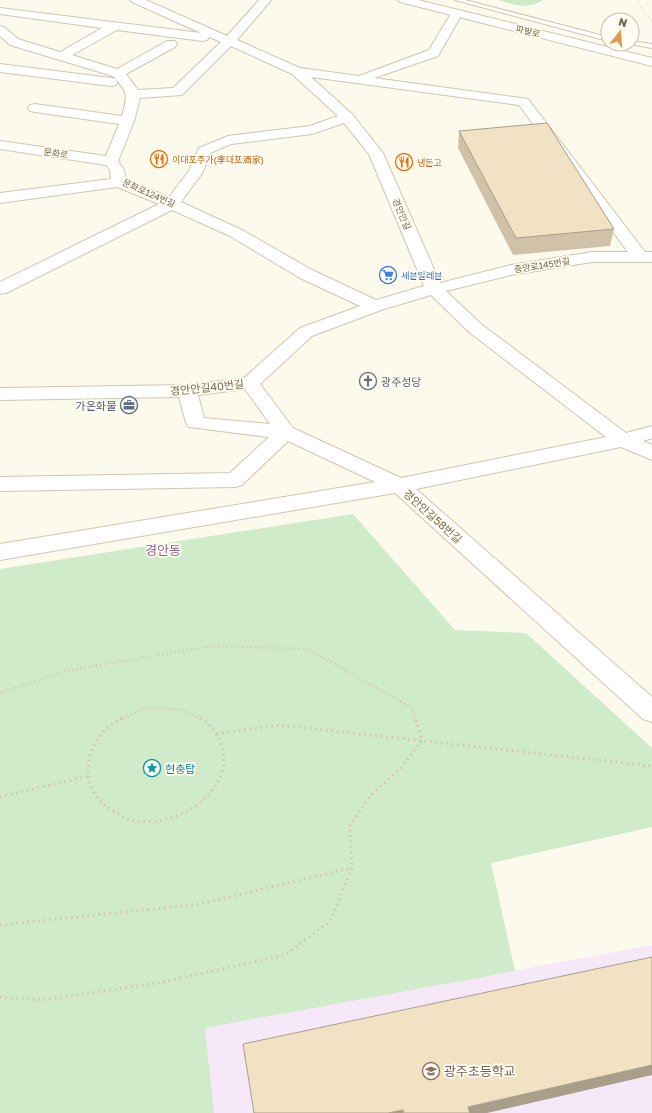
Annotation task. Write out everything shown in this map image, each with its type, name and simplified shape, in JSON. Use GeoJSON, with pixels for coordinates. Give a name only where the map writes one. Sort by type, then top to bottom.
{"type":"FeatureCollection","features":[{"type":"Feature","properties":{"kind":"street","name":"경안안길"},"geometry":{"type":"LineString","coordinates":[[136,0],[230,40],[297,71],[347,117],[376,153],[434,289],[476,328],[623,440],[652,454]]}},
{"type":"Feature","properties":{"kind":"street"},"geometry":{"type":"LineString","coordinates":[[0,68],[177,92],[230,40],[265,0]]}},
{"type":"Feature","properties":{"kind":"street","name":"파발로"},"geometry":{"type":"LineString","coordinates":[[404,0],[652,62]]}},
{"type":"Feature","properties":{"kind":"street"},"geometry":{"type":"LineString","coordinates":[[0,11],[230,40]]}},
{"type":"Feature","properties":{"kind":"street"},"geometry":{"type":"LineString","coordinates":[[422,87],[434,53],[456,14]]}},
{"type":"Feature","properties":{"kind":"street"},"geometry":{"type":"LineString","coordinates":[[62,56],[114,26]]}},
{"type":"Feature","properties":{"kind":"street"},"geometry":{"type":"LineString","coordinates":[[0,30],[14,42],[62,56],[126,84]]}},
{"type":"Feature","properties":{"kind":"street"},"geometry":{"type":"LineString","coordinates":[[111,161],[127,121],[126,84],[171,44]]}},
{"type":"Feature","properties":{"kind":"street"},"geometry":{"type":"LineString","coordinates":[[359,79],[434,53]]}},
{"type":"Feature","properties":{"kind":"street"},"geometry":{"type":"LineString","coordinates":[[297,71],[523,102],[646,257]]}},
{"type":"Feature","properties":{"kind":"street"},"geometry":{"type":"LineString","coordinates":[[35,108],[127,121]]}},
{"type":"Feature","properties":{"kind":"street"},"geometry":{"type":"LineString","coordinates":[[0,289],[172,204],[196,172],[204,151],[228,140],[312,130],[347,117]]}},
{"type":"Feature","properties":{"kind":"street","name":"문화로"},"geometry":{"type":"LineString","coordinates":[[0,145],[111,161]]}},
{"type":"Feature","properties":{"kind":"street","name":"문화로124번길"},"geometry":{"type":"LineString","coordinates":[[111,161],[117,170],[119,182],[236,233],[306,274],[375,306]]}},
{"type":"Feature","properties":{"kind":"street"},"geometry":{"type":"LineString","coordinates":[[0,198],[119,182]]}},
{"type":"Feature","properties":{"kind":"street","name":"중앙로145번길"},"geometry":{"type":"LineString","coordinates":[[434,289],[512,270],[592,258],[646,257]]}},
{"type":"Feature","properties":{"kind":"street","name":"경안안길40번길"},"geometry":{"type":"LineString","coordinates":[[0,394],[187,391],[250,383],[306,332],[375,306],[434,289]]}},
{"type":"Feature","properties":{"kind":"street"},"geometry":{"type":"LineString","coordinates":[[0,484],[235,480],[286,432],[250,383]]}},
{"type":"Feature","properties":{"kind":"street","name":"경안안길58번길"},"geometry":{"type":"LineString","coordinates":[[187,391],[196,423],[286,432],[399,485],[652,712]]}},
{"type":"Feature","properties":{"kind":"street"},"geometry":{"type":"LineString","coordinates":[[0,552],[399,485],[623,440],[652,432]]}},
{"type":"Feature","properties":{"kind":"lane"},"geometry":{"type":"LineString","coordinates":[[458,0],[600,37]]}},
{"type":"Feature","properties":{"kind":"lane"},"geometry":{"type":"LineString","coordinates":[[640,44],[652,46]]}},
{"type":"Feature","properties":{"kind":"path"},"geometry":{"type":"LineString","coordinates":[[638,0],[639,4],[652,21]]}},
{"type":"Feature","properties":{"kind":"path"},"geometry":{"type":"LineString","coordinates":[[0,693],[65,671],[212,646],[308,649],[412,708],[422,740]]}},
{"type":"Feature","properties":{"kind":"path"},"geometry":{"type":"LineString","coordinates":[[149,707],[176,708],[189,711],[205,720],[217,734],[223,751],[222,770],[213,789],[197,805],[176,816],[152,821],[128,819],[109,809],[94,794],[88,776],[89,757],[97,739],[111,724],[128,714],[149,707]]}},
{"type":"Feature","properties":{"kind":"path"},"geometry":{"type":"LineString","coordinates":[[217,734],[279,725],[652,766]]}},
{"type":"Feature","properties":{"kind":"path"},"geometry":{"type":"LineString","coordinates":[[0,997],[42,1000],[150,984],[285,955],[330,921],[352,868],[350,825],[371,795],[401,768],[422,740]]}},
{"type":"Feature","properties":{"kind":"path"},"geometry":{"type":"LineString","coordinates":[[0,797],[88,776]]}},
{"type":"Feature","properties":{"kind":"path"},"geometry":{"type":"LineString","coordinates":[[0,926],[200,904],[352,868]]}},
{"type":"Feature","properties":{"kind":"shaded area","name":"광주초등학교"},"geometry":{"type":"Polygon","coordinates":[[[652,945],[652,1113],[214,1113],[205,1028],[652,945]]]}},
{"type":"Feature","properties":{"kind":"green space"},"geometry":{"type":"Polygon","coordinates":[[[498,0],[543,0],[532,5],[521,6],[498,0]]]}},
{"type":"Feature","properties":{"kind":"green space"},"geometry":{"type":"Polygon","coordinates":[[[353,514],[455,630],[526,633],[652,748],[652,827],[491,863],[515,971],[205,1028],[214,1113],[0,1113],[0,569],[353,514]]]}},
{"type":"Feature","properties":{"kind":"building"},"geometry":{"type":"Polygon","coordinates":[[[547,123],[614,229],[516,238],[459,131],[547,123]]]}},
{"type":"Feature","properties":{"kind":"building","name":"광주초등학교"},"geometry":{"type":"Polygon","coordinates":[[[652,957],[652,1065],[468,1107],[470,1113],[404,1113],[403,1110],[388,1113],[254,1113],[243,1044],[652,957]]]}},
{"type":"Feature","properties":{"kind":"place","name":"이대포주가(李대포酒家)"},"geometry":{"type":"Point","coordinates":[159,159]}},
{"type":"Feature","properties":{"kind":"place","name":"냉돈고"},"geometry":{"type":"Point","coordinates":[404,162]}},
{"type":"Feature","properties":{"kind":"place","name":"세븐일레븐"},"geometry":{"type":"Point","coordinates":[388,275]}},
{"type":"Feature","properties":{"kind":"place","name":"광주성당"},"geometry":{"type":"Point","coordinates":[368,381]}},
{"type":"Feature","properties":{"kind":"place","name":"가온화물"},"geometry":{"type":"Point","coordinates":[129,405]}},
{"type":"Feature","properties":{"kind":"place","name":"현충탑"},"geometry":{"type":"Point","coordinates":[152,768]}},
{"type":"Feature","properties":{"kind":"place","name":"광주초등학교"},"geometry":{"type":"Point","coordinates":[431,1071]}},
{"type":"Feature","properties":{"kind":"district","name":"경안동"},"geometry":{"type":"Point","coordinates":[163,550]}}]}
